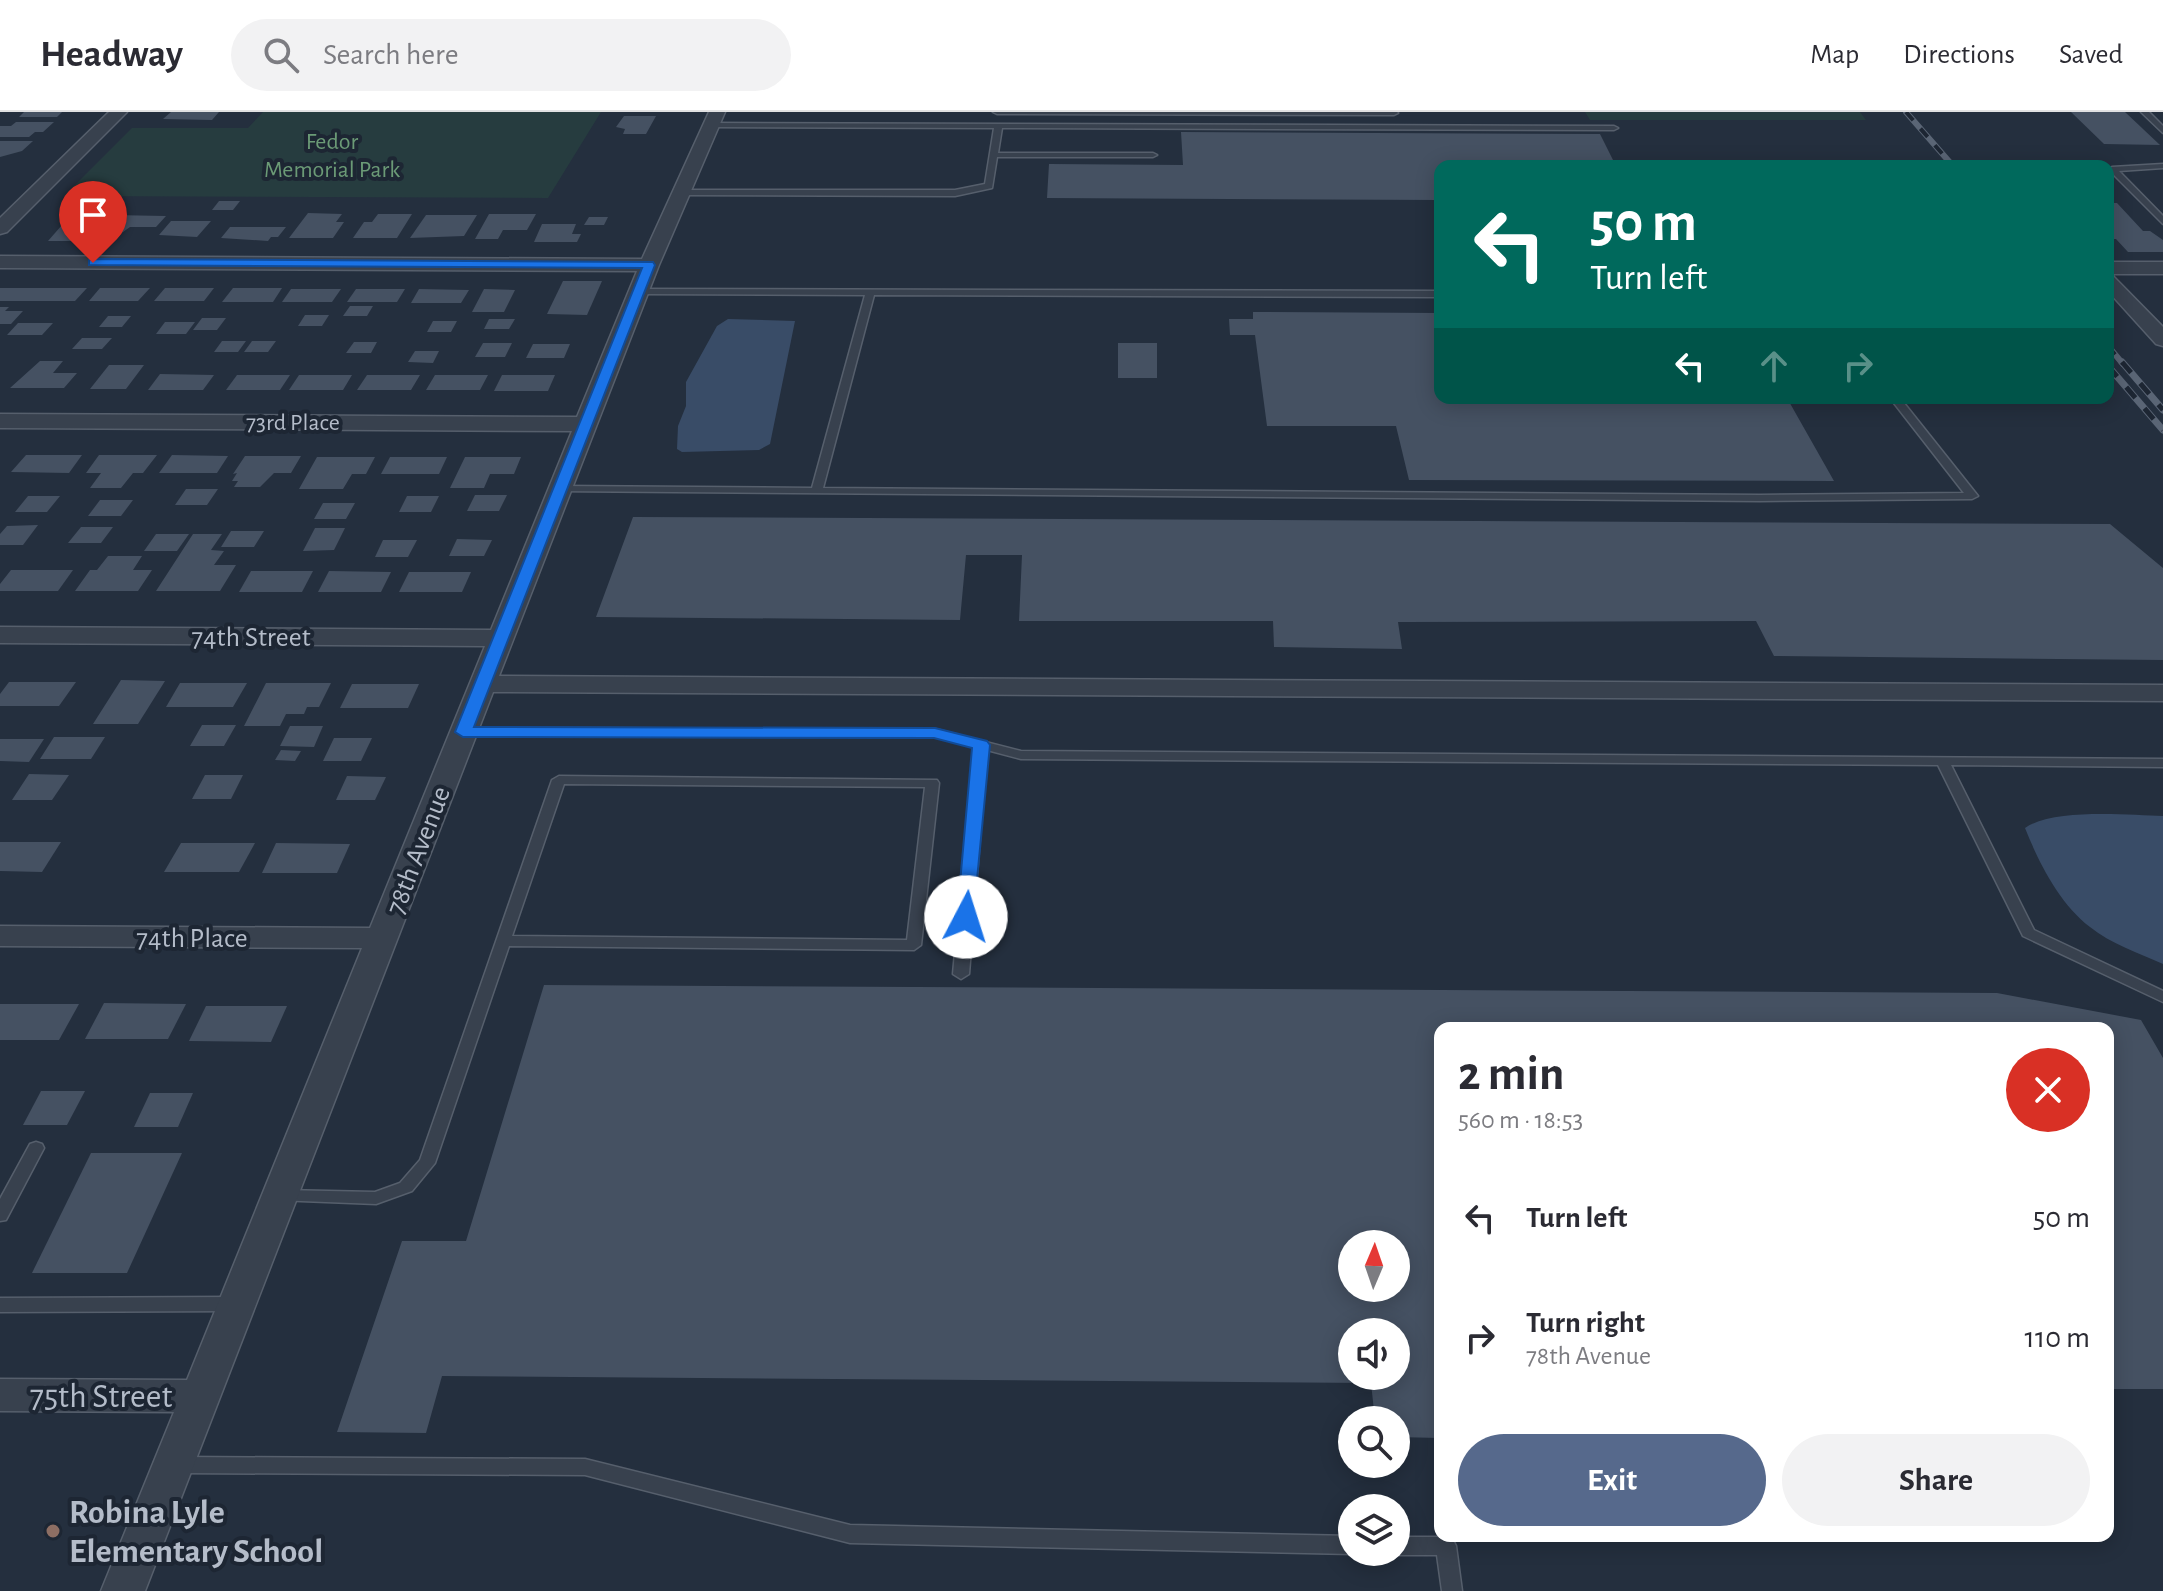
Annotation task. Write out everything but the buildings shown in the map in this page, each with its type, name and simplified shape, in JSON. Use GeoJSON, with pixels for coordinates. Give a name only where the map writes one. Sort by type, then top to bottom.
{"type":"FeatureCollection","features":[{"type":"Feature","properties":{"kind":"street"},"geometry":{"type":"LineString","coordinates":[[0,228],[119,112]]}},
{"type":"Feature","properties":{"kind":"street","name":"78th Avenue"},"geometry":{"type":"LineString","coordinates":[[123,1591],[644,278],[715,118]]}},
{"type":"Feature","properties":{"kind":"street"},"geometry":{"type":"LineString","coordinates":[[0,262],[644,278]]}},
{"type":"Feature","properties":{"kind":"street"},"geometry":{"type":"LineString","coordinates":[[2114,268],[2163,268]]}},
{"type":"Feature","properties":{"kind":"street"},"geometry":{"type":"LineString","coordinates":[[2114,286],[2163,340]]}},
{"type":"Feature","properties":{"kind":"street","name":"73rd Place"},"geometry":{"type":"LineString","coordinates":[[0,421],[586,424]]}},
{"type":"Feature","properties":{"kind":"street","name":"74th Street"},"geometry":{"type":"LineString","coordinates":[[0,635],[502,638]]}},
{"type":"Feature","properties":{"kind":"street"},"geometry":{"type":"LineString","coordinates":[[482,684],[2163,693]]}},
{"type":"Feature","properties":{"kind":"street","name":"74th Place"},"geometry":{"type":"LineString","coordinates":[[0,936],[383,938]]}},
{"type":"Feature","properties":{"kind":"street","name":"75th Street"},"geometry":{"type":"LineString","coordinates":[[0,1395],[201,1396]]}},
{"type":"Feature","properties":{"kind":"lane"},"geometry":{"type":"LineString","coordinates":[[997,112],[1394,113]]}},
{"type":"Feature","properties":{"kind":"lane"},"geometry":{"type":"LineString","coordinates":[[2145,112],[2163,131]]}},
{"type":"Feature","properties":{"kind":"lane"},"geometry":{"type":"LineString","coordinates":[[715,118],[998,126],[1614,128]]}},
{"type":"Feature","properties":{"kind":"lane"},"geometry":{"type":"LineString","coordinates":[[680,193],[955,193],[989,186],[998,126]]}},
{"type":"Feature","properties":{"kind":"lane"},"geometry":{"type":"LineString","coordinates":[[993,155],[1153,155]]}},
{"type":"Feature","properties":{"kind":"lane"},"geometry":{"type":"LineString","coordinates":[[2114,169],[2162,160]]}},
{"type":"Feature","properties":{"kind":"lane"},"geometry":{"type":"LineString","coordinates":[[2114,171],[2163,221]]}},
{"type":"Feature","properties":{"kind":"lane"},"geometry":{"type":"LineString","coordinates":[[644,278],[870,292],[1434,294]]}},
{"type":"Feature","properties":{"kind":"lane"},"geometry":{"type":"LineString","coordinates":[[817,490],[870,292]]}},
{"type":"Feature","properties":{"kind":"lane"},"geometry":{"type":"LineString","coordinates":[[560,489],[1760,498],[1972,496],[1900,404]]}},
{"type":"Feature","properties":{"kind":"lane"},"geometry":{"type":"LineString","coordinates":[[463,732],[935,733],[1021,755],[2163,763]]}},
{"type":"Feature","properties":{"kind":"lane"},"geometry":{"type":"LineString","coordinates":[[961,974],[981,745]]}},
{"type":"Feature","properties":{"kind":"lane"},"geometry":{"type":"LineString","coordinates":[[1942,761],[2028,933],[2163,997]]}},
{"type":"Feature","properties":{"kind":"lane"},"geometry":{"type":"LineString","coordinates":[[282,1196],[376,1198],[406,1187],[427,1163],[502,941],[559,780],[932,783],[914,945],[502,941]]}},
{"type":"Feature","properties":{"kind":"lane"},"geometry":{"type":"LineString","coordinates":[[0,1215],[36,1148]]}},
{"type":"Feature","properties":{"kind":"lane"},"geometry":{"type":"LineString","coordinates":[[0,1305],[239,1304]]}},
{"type":"Feature","properties":{"kind":"lane"},"geometry":{"type":"LineString","coordinates":[[174,1465],[585,1467],[850,1534],[1338,1545]]}},
{"type":"Feature","properties":{"kind":"lane"},"geometry":{"type":"LineString","coordinates":[[1410,1546],[1446,1546],[1452,1591]]}},
{"type":"Feature","properties":{"kind":"green space","name":"Fedor Memorial Park"},"geometry":{"type":"Polygon","coordinates":[[[263,112],[601,112],[548,198],[64,196],[132,128],[248,128],[263,112]]]}},
{"type":"Feature","properties":{"kind":"green space"},"geometry":{"type":"Polygon","coordinates":[[[1585,112],[1860,112],[1866,120],[1590,120],[1585,112]]]}},
{"type":"Feature","properties":{"kind":"water"},"geometry":{"type":"Polygon","coordinates":[[[728,319],[795,321],[770,444],[759,450],[682,452],[677,449],[678,426],[686,406],[686,382],[717,326],[728,319]]]}},
{"type":"Feature","properties":{"kind":"water"},"geometry":{"type":"Polygon","coordinates":[[[2072,815],[2163,816],[2163,964],[2107,938],[2079,917],[2051,882],[2025,828],[2072,815]]]}},
{"type":"Feature","properties":{"kind":"railway"},"geometry":{"type":"LineString","coordinates":[[1906,112],[1948,160]]}},
{"type":"Feature","properties":{"kind":"railway"},"geometry":{"type":"LineString","coordinates":[[2114,353],[2123,364]]}},
{"type":"Feature","properties":{"kind":"railway"},"geometry":{"type":"LineString","coordinates":[[2122,362],[2163,410]]}},
{"type":"Feature","properties":{"kind":"railway"},"geometry":{"type":"LineString","coordinates":[[2114,373],[2163,430]]}},
{"type":"Feature","properties":{"kind":"place","name":"Robina Lyle Elementary School"},"geometry":{"type":"Point","coordinates":[53,1531]}},
{"type":"Feature","properties":{"kind":"route"},"geometry":{"type":"LineString","coordinates":[[93,263],[649,265],[463,732],[935,733],[981,745],[966,917]]}}]}
